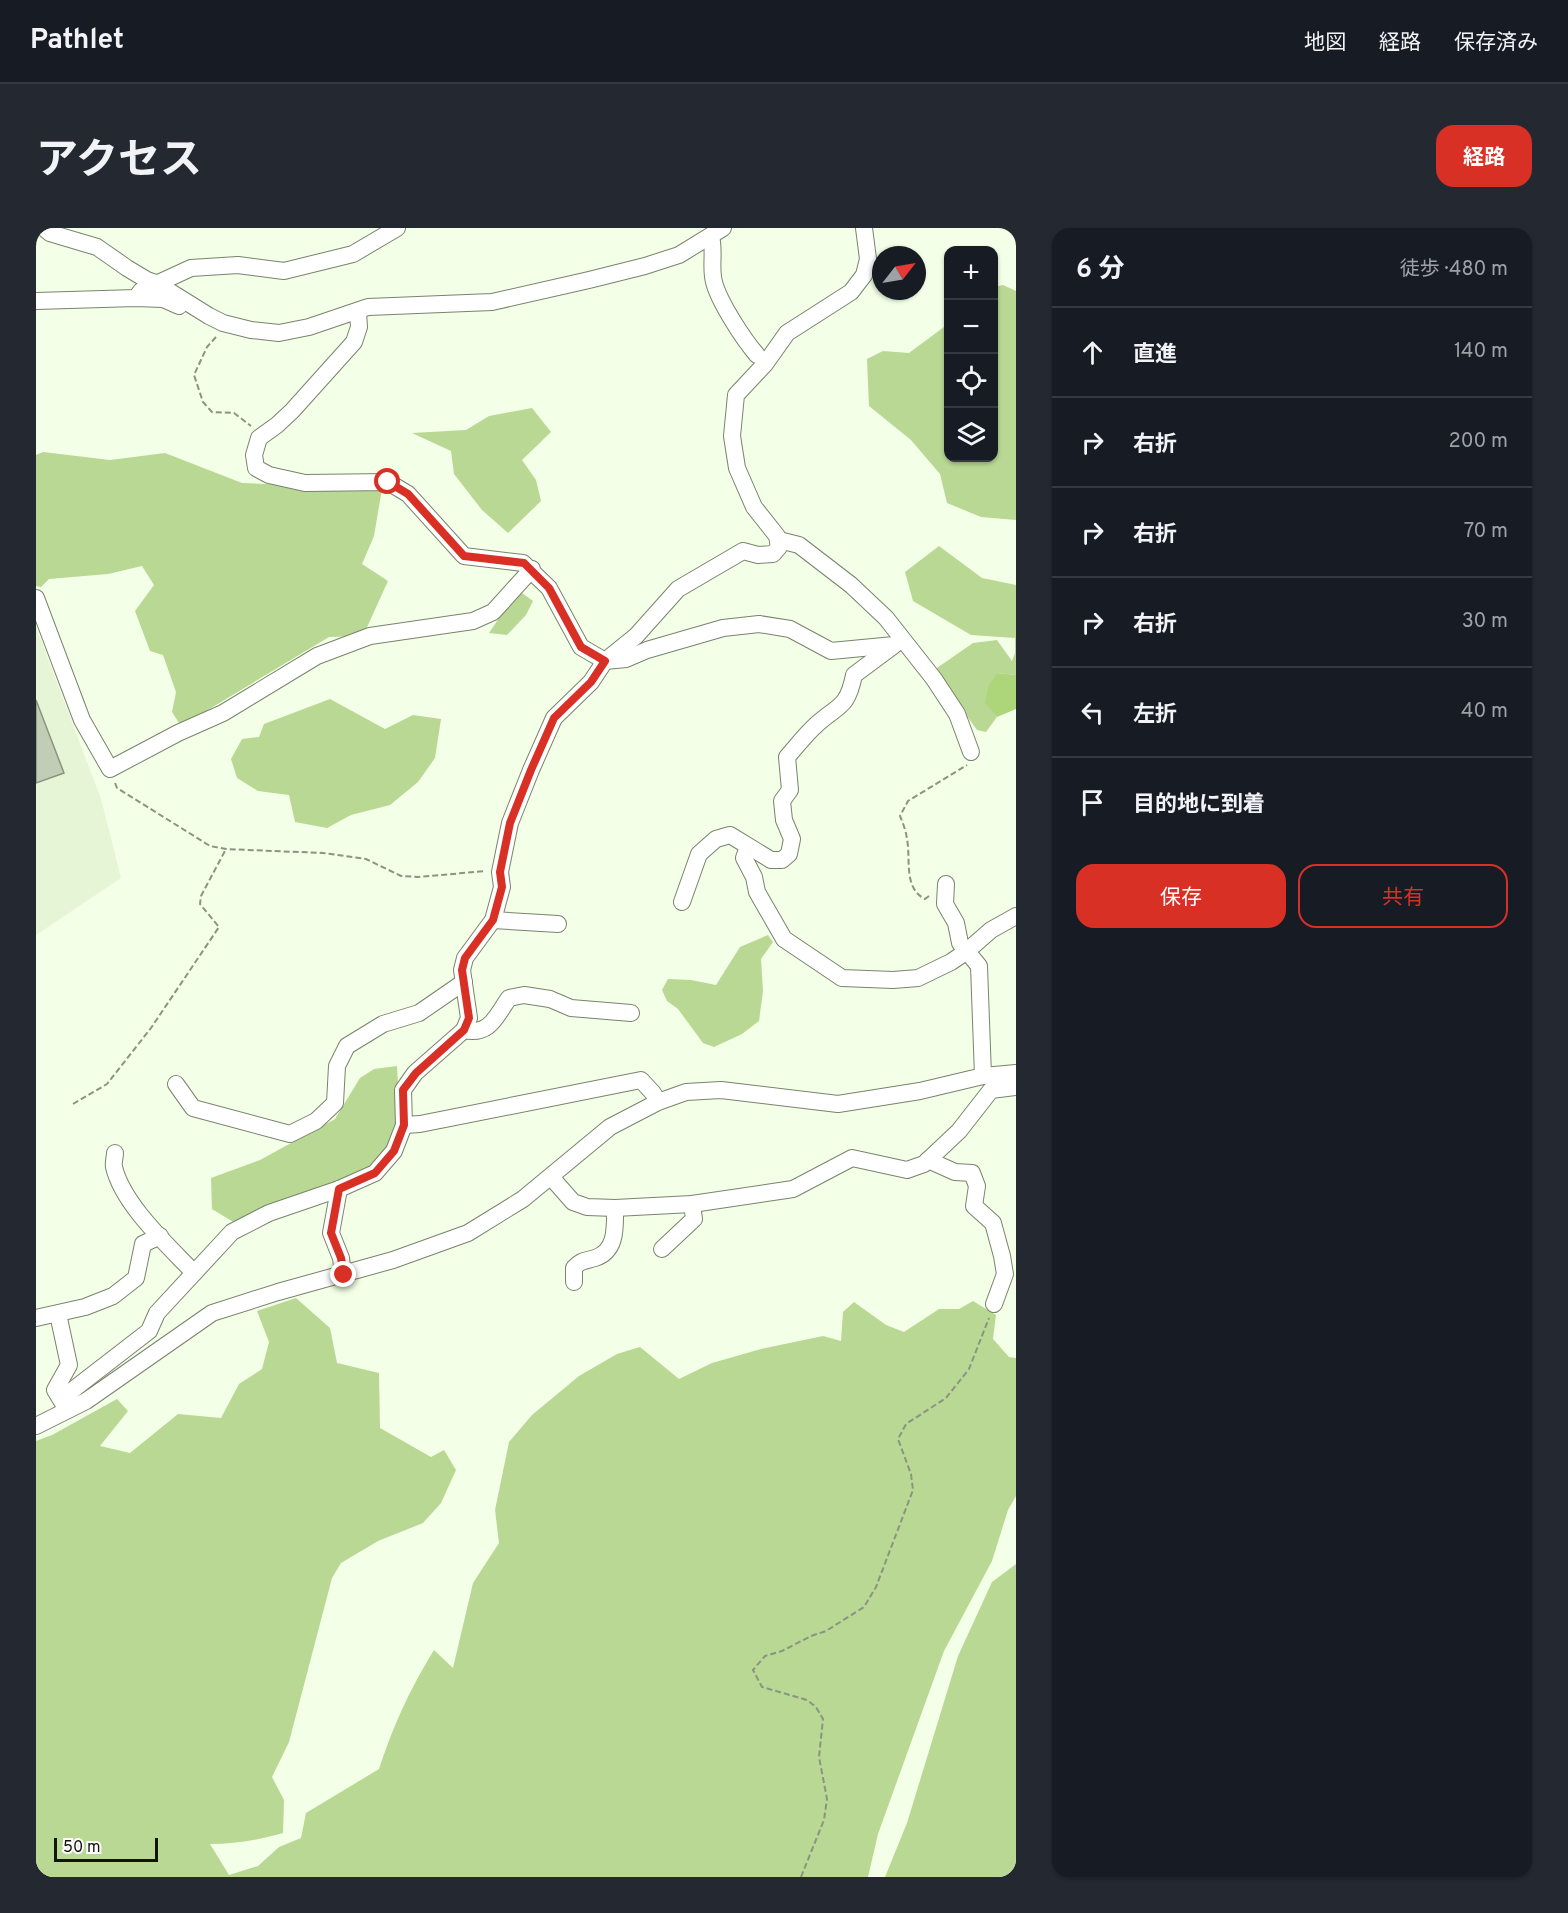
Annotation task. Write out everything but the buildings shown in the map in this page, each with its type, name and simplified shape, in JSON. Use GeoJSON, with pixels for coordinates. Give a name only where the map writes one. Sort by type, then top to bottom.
{"type":"FeatureCollection","features":[{"type":"Feature","properties":{"kind":"street"},"geometry":{"type":"LineString","coordinates":[[44,228],[50,233],[97,247],[137,274],[223,323],[251,330],[279,333],[309,327],[368,307],[492,302],[645,266],[679,255],[717,232]]}},
{"type":"Feature","properties":{"kind":"street"},"geometry":{"type":"LineString","coordinates":[[136,298],[141,291],[191,268],[237,265],[284,271],[353,254],[397,228]]}},
{"type":"Feature","properties":{"kind":"street"},"geometry":{"type":"LineString","coordinates":[[36,1426],[64,1405],[149,1331],[157,1313],[232,1232],[269,1213],[339,1189],[375,1173],[394,1151],[404,1125],[403,1090],[416,1073],[464,1030],[469,1018],[462,970],[465,958],[493,920],[502,887],[500,872],[510,823],[554,718],[591,682],[605,661],[636,636],[678,589],[743,551],[758,555],[773,554],[779,547],[779,540],[754,507],[737,468],[732,436],[736,394],[757,355],[851,292],[864,275],[867,259],[864,228]]}},
{"type":"Feature","properties":{"kind":"street"},"geometry":{"type":"LineString","coordinates":[[717,232],[713,269],[714,284],[743,339],[757,355]]}},
{"type":"Feature","properties":{"kind":"street"},"geometry":{"type":"LineString","coordinates":[[36,301],[163,299],[193,311],[196,308]]}},
{"type":"Feature","properties":{"kind":"street"},"geometry":{"type":"LineString","coordinates":[[358,312],[359,327],[354,342],[292,411],[278,425],[259,438],[254,455],[256,468],[269,475],[305,483],[388,482],[408,494],[464,556],[524,563],[532,569],[549,588],[581,647],[605,661],[626,659],[647,650],[723,627],[759,624],[790,628],[831,651],[898,642]]}},
{"type":"Feature","properties":{"kind":"street"},"geometry":{"type":"LineString","coordinates":[[736,394],[765,364],[787,333]]}},
{"type":"Feature","properties":{"kind":"street"},"geometry":{"type":"LineString","coordinates":[[779,540],[799,545],[851,585],[886,618],[898,642],[934,679],[957,714],[971,752]]}},
{"type":"Feature","properties":{"kind":"street"},"geometry":{"type":"LineString","coordinates":[[36,598],[82,720],[110,770],[178,733],[223,713],[317,656],[370,636],[473,621],[493,612],[532,569]]}},
{"type":"Feature","properties":{"kind":"street"},"geometry":{"type":"LineString","coordinates":[[682,902],[699,854],[716,839],[730,835],[771,860],[782,860],[789,854],[792,839],[784,820],[782,801],[790,790],[787,758],[816,725],[832,714],[849,696],[854,675],[898,642]]}},
{"type":"Feature","properties":{"kind":"street"},"geometry":{"type":"LineString","coordinates":[[748,847],[744,858],[754,876],[757,892],[784,939],[842,978],[893,980],[918,978],[951,962],[991,930],[1016,916]]}},
{"type":"Feature","properties":{"kind":"street"},"geometry":{"type":"LineString","coordinates":[[946,884],[945,904],[956,923],[960,943],[979,966],[983,1076]]}},
{"type":"Feature","properties":{"kind":"street"},"geometry":{"type":"LineString","coordinates":[[493,920],[558,924]]}},
{"type":"Feature","properties":{"kind":"street"},"geometry":{"type":"LineString","coordinates":[[176,1084],[194,1108],[290,1134],[316,1121],[335,1103],[338,1066],[347,1046],[383,1024],[419,1013],[464,982]]}},
{"type":"Feature","properties":{"kind":"street"},"geometry":{"type":"LineString","coordinates":[[464,1030],[475,1032],[489,1027],[509,998],[524,995],[550,999],[571,1008],[631,1013]]}},
{"type":"Feature","properties":{"kind":"street"},"geometry":{"type":"LineString","coordinates":[[64,1405],[212,1313],[393,1260],[468,1233],[524,1199],[610,1127],[658,1102],[686,1092],[721,1090],[838,1104],[920,1091],[983,1076],[1016,1073]]}},
{"type":"Feature","properties":{"kind":"street"},"geometry":{"type":"LineString","coordinates":[[404,1125],[420,1124],[641,1080],[658,1102]]}},
{"type":"Feature","properties":{"kind":"street"},"geometry":{"type":"LineString","coordinates":[[550,1177],[573,1202],[587,1207],[615,1208],[692,1204],[793,1189],[852,1158],[907,1170],[924,1164],[959,1131],[991,1090],[1016,1087]]}},
{"type":"Feature","properties":{"kind":"street"},"geometry":{"type":"LineString","coordinates":[[115,1153],[114,1166],[123,1188],[146,1223],[194,1274]]}},
{"type":"Feature","properties":{"kind":"street"},"geometry":{"type":"LineString","coordinates":[[928,1160],[955,1172],[972,1173],[977,1186],[974,1206],[993,1223],[1002,1256],[1005,1274],[994,1304]]}},
{"type":"Feature","properties":{"kind":"street"},"geometry":{"type":"LineString","coordinates":[[339,1189],[331,1233],[341,1258],[344,1275]]}},
{"type":"Feature","properties":{"kind":"street"},"geometry":{"type":"LineString","coordinates":[[662,1249],[694,1220],[692,1204]]}},
{"type":"Feature","properties":{"kind":"street"},"geometry":{"type":"LineString","coordinates":[[574,1282],[574,1268],[582,1260],[597,1258],[608,1249],[614,1239],[615,1208]]}},
{"type":"Feature","properties":{"kind":"street"},"geometry":{"type":"LineString","coordinates":[[36,1318],[85,1307],[112,1296],[136,1278],[143,1244],[160,1236]]}},
{"type":"Feature","properties":{"kind":"street"},"geometry":{"type":"LineString","coordinates":[[58,1314],[69,1365],[55,1390],[64,1405]]}},
{"type":"Feature","properties":{"kind":"path"},"geometry":{"type":"LineString","coordinates":[[223,323],[222,332],[207,347],[194,375],[203,402],[212,411],[234,413],[251,426],[259,438]]}},
{"type":"Feature","properties":{"kind":"path"},"geometry":{"type":"LineString","coordinates":[[946,884],[925,898],[917,895],[910,881],[907,838],[900,816],[908,801],[970,763],[971,752]]}},
{"type":"Feature","properties":{"kind":"path"},"geometry":{"type":"LineString","coordinates":[[110,770],[117,788],[210,846],[226,849],[324,853],[366,859],[400,876],[418,877],[491,870],[500,872]]}},
{"type":"Feature","properties":{"kind":"path"},"geometry":{"type":"LineString","coordinates":[[73,1104],[107,1084],[151,1028],[219,927],[200,903],[201,896],[226,849]]}},
{"type":"Feature","properties":{"kind":"path"},"geometry":{"type":"LineString","coordinates":[[801,1877],[824,1820],[827,1799],[819,1757],[823,1719],[816,1707],[807,1700],[762,1687],[753,1670],[765,1656],[782,1651],[826,1631],[864,1607],[876,1587],[913,1490],[911,1474],[898,1439],[906,1424],[946,1398],[969,1369],[994,1304]]}},
{"type":"Feature","properties":{"kind":"shaded area"},"geometry":{"type":"Polygon","coordinates":[[[1003,285],[1016,291],[1016,520],[981,517],[947,503],[940,474],[911,440],[869,406],[867,359],[883,351],[909,353],[944,327],[944,462],[998,462],[998,286],[1003,285]]]}},
{"type":"Feature","properties":{"kind":"shaded area"},"geometry":{"type":"Polygon","coordinates":[[[532,408],[551,432],[522,460],[536,480],[541,501],[508,533],[482,510],[454,474],[451,451],[412,433],[466,430],[489,416],[532,408]]]}},
{"type":"Feature","properties":{"kind":"shaded area"},"geometry":{"type":"Polygon","coordinates":[[[43,452],[110,460],[165,453],[242,483],[382,489],[374,536],[362,564],[388,581],[363,636],[329,637],[181,726],[172,712],[176,692],[163,655],[150,651],[135,611],[154,585],[142,566],[108,574],[49,579],[41,587],[36,586],[36,455],[43,452]]]}},
{"type":"Feature","properties":{"kind":"shaded area"},"geometry":{"type":"Polygon","coordinates":[[[939,546],[982,578],[1016,585],[1016,675],[997,673],[986,703],[997,717],[986,732],[977,730],[934,670],[973,643],[997,640],[1012,661],[1015,653],[1015,638],[971,635],[913,601],[905,572],[939,546]]]}},
{"type":"Feature","properties":{"kind":"shaded area"},"geometry":{"type":"Polygon","coordinates":[[[522,593],[533,601],[526,615],[507,635],[489,633],[507,606],[522,593]]]}},
{"type":"Feature","properties":{"kind":"shaded area"},"geometry":{"type":"Polygon","coordinates":[[[36,627],[101,799],[121,878],[36,935],[36,627]]]}},
{"type":"Feature","properties":{"kind":"shaded area"},"geometry":{"type":"Polygon","coordinates":[[[997,673],[1016,675],[1016,709],[997,717],[985,703],[988,687],[997,673]]]}},
{"type":"Feature","properties":{"kind":"shaded area"},"geometry":{"type":"Polygon","coordinates":[[[330,699],[385,729],[413,715],[441,719],[435,758],[418,782],[390,805],[351,815],[327,828],[295,822],[289,795],[258,791],[237,778],[231,759],[242,739],[259,737],[264,724],[330,699]]]}},
{"type":"Feature","properties":{"kind":"shaded area"},"geometry":{"type":"Polygon","coordinates":[[[768,935],[773,942],[761,959],[763,991],[759,1021],[742,1034],[714,1047],[703,1043],[678,1009],[667,1001],[662,990],[668,979],[691,980],[716,985],[740,947],[768,935]]]}},
{"type":"Feature","properties":{"kind":"shaded area"},"geometry":{"type":"Polygon","coordinates":[[[397,1066],[400,1125],[387,1151],[370,1167],[235,1223],[212,1209],[211,1178],[260,1160],[335,1119],[360,1078],[374,1069],[397,1066]]]}},
{"type":"Feature","properties":{"kind":"shaded area"},"geometry":{"type":"Polygon","coordinates":[[[296,1298],[330,1328],[337,1363],[379,1373],[380,1428],[431,1457],[444,1450],[456,1470],[441,1503],[423,1523],[378,1541],[341,1563],[332,1578],[289,1742],[272,1777],[284,1800],[283,1833],[247,1841],[210,1844],[229,1875],[258,1866],[279,1847],[301,1838],[306,1813],[379,1769],[403,1708],[434,1650],[453,1668],[473,1583],[499,1543],[495,1510],[509,1442],[532,1415],[579,1376],[617,1354],[640,1347],[679,1379],[712,1363],[761,1349],[823,1336],[841,1341],[843,1312],[854,1302],[886,1325],[904,1332],[939,1309],[959,1309],[973,1301],[996,1315],[993,1339],[1009,1357],[1016,1358],[1016,1496],[1008,1510],[992,1561],[944,1651],[878,1834],[868,1877],[36,1877],[36,1441],[52,1435],[117,1399],[128,1411],[100,1446],[130,1453],[178,1414],[221,1418],[239,1384],[262,1369],[269,1342],[257,1311],[296,1298]]]}},
{"type":"Feature","properties":{"kind":"shaded area"},"geometry":{"type":"Polygon","coordinates":[[[1016,1564],[1016,1877],[885,1877],[907,1823],[958,1656],[992,1582],[1016,1564]]]}},
{"type":"Feature","properties":{"kind":"route"},"geometry":{"type":"LineString","coordinates":[[344,1275],[341,1258],[331,1233],[339,1189],[375,1173],[394,1151],[404,1125],[403,1090],[434,1055],[464,1030],[469,1018],[462,970],[465,958],[493,920],[502,887],[500,872],[510,823],[554,718],[591,682],[605,661],[581,647],[549,588],[532,569],[524,563],[464,556],[408,494],[388,482]]}}]}
